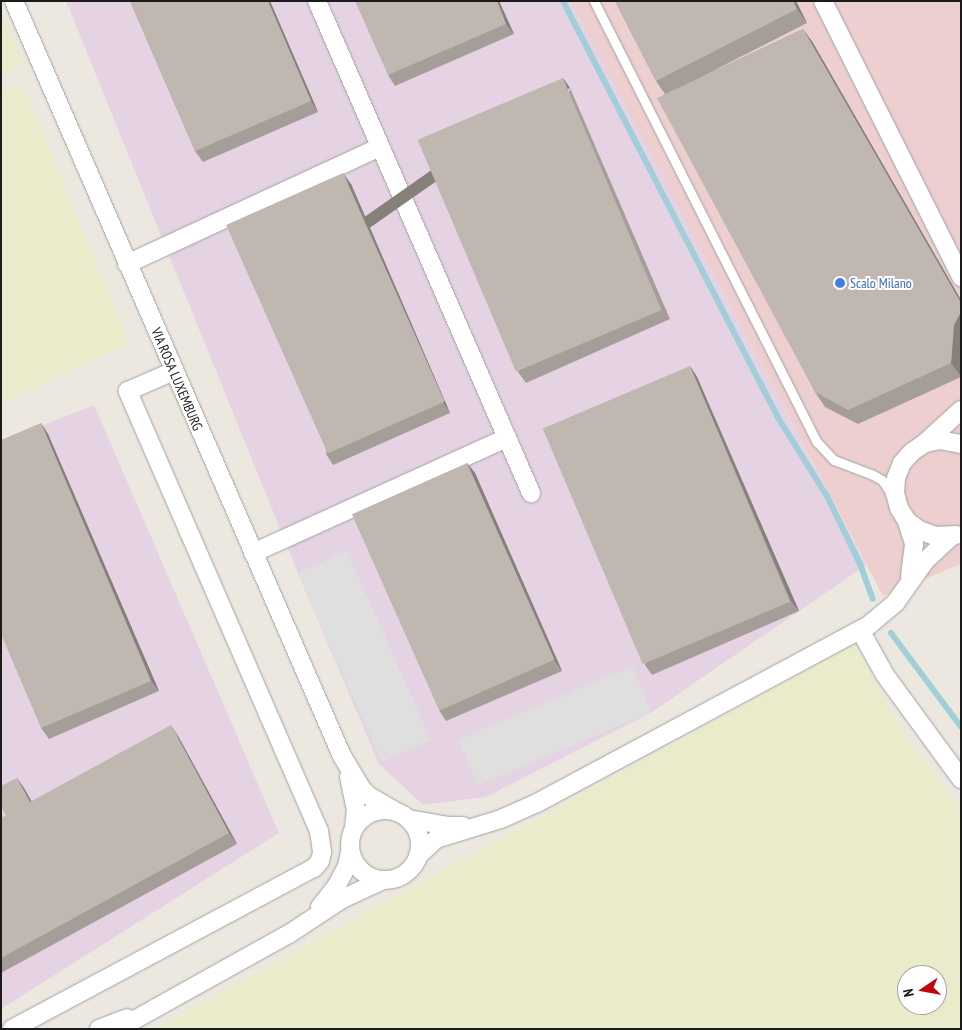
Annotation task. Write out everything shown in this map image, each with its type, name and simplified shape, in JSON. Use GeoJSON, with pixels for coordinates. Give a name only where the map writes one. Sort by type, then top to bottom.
{"type":"FeatureCollection","features":[{"type":"Feature","properties":{"kind":"street","name":"VIA ROSA LUXEMBURG"},"geometry":{"type":"LineString","coordinates":[[14,1],[342,756]]}},
{"type":"Feature","properties":{"kind":"street"},"geometry":{"type":"LineString","coordinates":[[317,1],[531,493]]}},
{"type":"Feature","properties":{"kind":"street"},"geometry":{"type":"LineString","coordinates":[[823,1],[961,277]]}},
{"type":"Feature","properties":{"kind":"street"},"geometry":{"type":"LineString","coordinates":[[127,264],[380,147]]}},
{"type":"Feature","properties":{"kind":"street"},"geometry":{"type":"LineString","coordinates":[[12,1029],[314,868],[320,861],[322,852],[319,831],[128,391],[174,371]]}},
{"type":"Feature","properties":{"kind":"street"},"geometry":{"type":"LineString","coordinates":[[906,587],[914,555],[912,534],[903,514],[896,485],[902,463],[912,452],[925,443],[961,410]]}},
{"type":"Feature","properties":{"kind":"street"},"geometry":{"type":"LineString","coordinates":[[253,553],[507,438]]}},
{"type":"Feature","properties":{"kind":"street"},"geometry":{"type":"LineString","coordinates":[[925,443],[940,440],[961,444]]}},
{"type":"Feature","properties":{"kind":"street"},"geometry":{"type":"LineString","coordinates":[[903,514],[919,530],[935,536],[956,534]]}},
{"type":"Feature","properties":{"kind":"street"},"geometry":{"type":"LineString","coordinates":[[118,1029],[289,934],[342,899],[383,880],[405,874],[418,856],[436,839],[519,812],[860,630],[884,614],[934,550],[956,534]]}},
{"type":"Feature","properties":{"kind":"street"},"geometry":{"type":"LineString","coordinates":[[860,630],[894,688],[961,779]]}},
{"type":"Feature","properties":{"kind":"street"},"geometry":{"type":"LineString","coordinates":[[342,756],[362,789],[408,820],[418,833],[420,844],[418,856]]}},
{"type":"Feature","properties":{"kind":"street"},"geometry":{"type":"LineString","coordinates":[[342,756],[355,800],[354,829]]}},
{"type":"Feature","properties":{"kind":"street"},"geometry":{"type":"LineString","coordinates":[[308,921],[338,885],[347,866],[350,840],[360,819],[370,813],[393,810]]}},
{"type":"Feature","properties":{"kind":"street"},"geometry":{"type":"LineString","coordinates":[[408,820],[447,826],[483,824]]}},
{"type":"Feature","properties":{"kind":"street"},"geometry":{"type":"LineString","coordinates":[[350,852],[354,863],[362,872],[383,880]]}},
{"type":"Feature","properties":{"kind":"street"},"geometry":{"type":"LineString","coordinates":[[99,1029],[169,1001]]}},
{"type":"Feature","properties":{"kind":"lane"},"geometry":{"type":"LineString","coordinates":[[594,1],[817,442],[834,460],[868,472],[882,480],[903,514]]}},
{"type":"Feature","properties":{"kind":"shaded area"},"geometry":{"type":"Polygon","coordinates":[[[66,1],[571,1],[866,565],[652,712],[486,797],[423,805],[379,764],[298,573],[66,1]]]}},
{"type":"Feature","properties":{"kind":"shaded area","name":"Scalo Milano"},"geometry":{"type":"Polygon","coordinates":[[[570,1],[961,1],[961,564],[883,596],[570,1]]]}},
{"type":"Feature","properties":{"kind":"shaded area"},"geometry":{"type":"Polygon","coordinates":[[[94,405],[279,833],[1,1009],[1,442],[94,405]]]}},
{"type":"Feature","properties":{"kind":"shaded area"},"geometry":{"type":"Polygon","coordinates":[[[347,551],[431,740],[382,762],[298,573],[347,551]]]}},
{"type":"Feature","properties":{"kind":"shaded area"},"geometry":{"type":"Polygon","coordinates":[[[632,666],[652,712],[478,786],[458,740],[632,666]]]}},
{"type":"Feature","properties":{"kind":"green space"},"geometry":{"type":"Polygon","coordinates":[[[1,13],[24,64],[1,74],[1,13]]]}},
{"type":"Feature","properties":{"kind":"green space"},"geometry":{"type":"Polygon","coordinates":[[[23,84],[129,343],[1,404],[1,93],[23,84]]]}},
{"type":"Feature","properties":{"kind":"green space"},"geometry":{"type":"Polygon","coordinates":[[[854,644],[902,731],[961,809],[961,1029],[155,1029],[854,644]]]}},
{"type":"Feature","properties":{"kind":"building"},"geometry":{"type":"Polygon","coordinates":[[[130,1],[268,1],[311,101],[195,151],[130,1]]]}},
{"type":"Feature","properties":{"kind":"building"},"geometry":{"type":"Polygon","coordinates":[[[355,1],[497,1],[506,24],[388,75],[355,1]]]}},
{"type":"Feature","properties":{"kind":"building"},"geometry":{"type":"Polygon","coordinates":[[[615,1],[793,1],[797,9],[656,81],[615,1]]]}},
{"type":"Feature","properties":{"kind":"building"},"geometry":{"type":"Polygon","coordinates":[[[803,29],[961,303],[961,312],[954,325],[951,363],[848,410],[815,392],[657,98],[803,29]]]}},
{"type":"Feature","properties":{"kind":"building"},"geometry":{"type":"Polygon","coordinates":[[[563,78],[661,310],[516,372],[418,140],[563,78]]]}},
{"type":"Feature","properties":{"kind":"building"},"geometry":{"type":"Polygon","coordinates":[[[343,173],[445,401],[328,453],[226,225],[343,173]]]}},
{"type":"Feature","properties":{"kind":"building"},"geometry":{"type":"Polygon","coordinates":[[[690,366],[790,602],[643,664],[543,429],[690,366]]]}},
{"type":"Feature","properties":{"kind":"building"},"geometry":{"type":"Polygon","coordinates":[[[41,423],[151,681],[41,728],[1,634],[1,440],[41,423]]]}},
{"type":"Feature","properties":{"kind":"building"},"geometry":{"type":"Polygon","coordinates":[[[467,463],[554,659],[439,711],[352,514],[467,463]]]}},
{"type":"Feature","properties":{"kind":"building"},"geometry":{"type":"Polygon","coordinates":[[[171,725],[229,833],[1,958],[1,818],[6,816],[1,806],[1,786],[17,778],[30,802],[171,725]]]}},
{"type":"Feature","properties":{"kind":"waterway"},"geometry":{"type":"LineString","coordinates":[[563,1],[777,416],[827,496],[860,564],[873,599]]}},
{"type":"Feature","properties":{"kind":"waterway"},"geometry":{"type":"LineString","coordinates":[[891,633],[961,727]]}},
{"type":"Feature","properties":{"kind":"place","name":"Scalo Milano"},"geometry":{"type":"Point","coordinates":[840,283]}}]}
